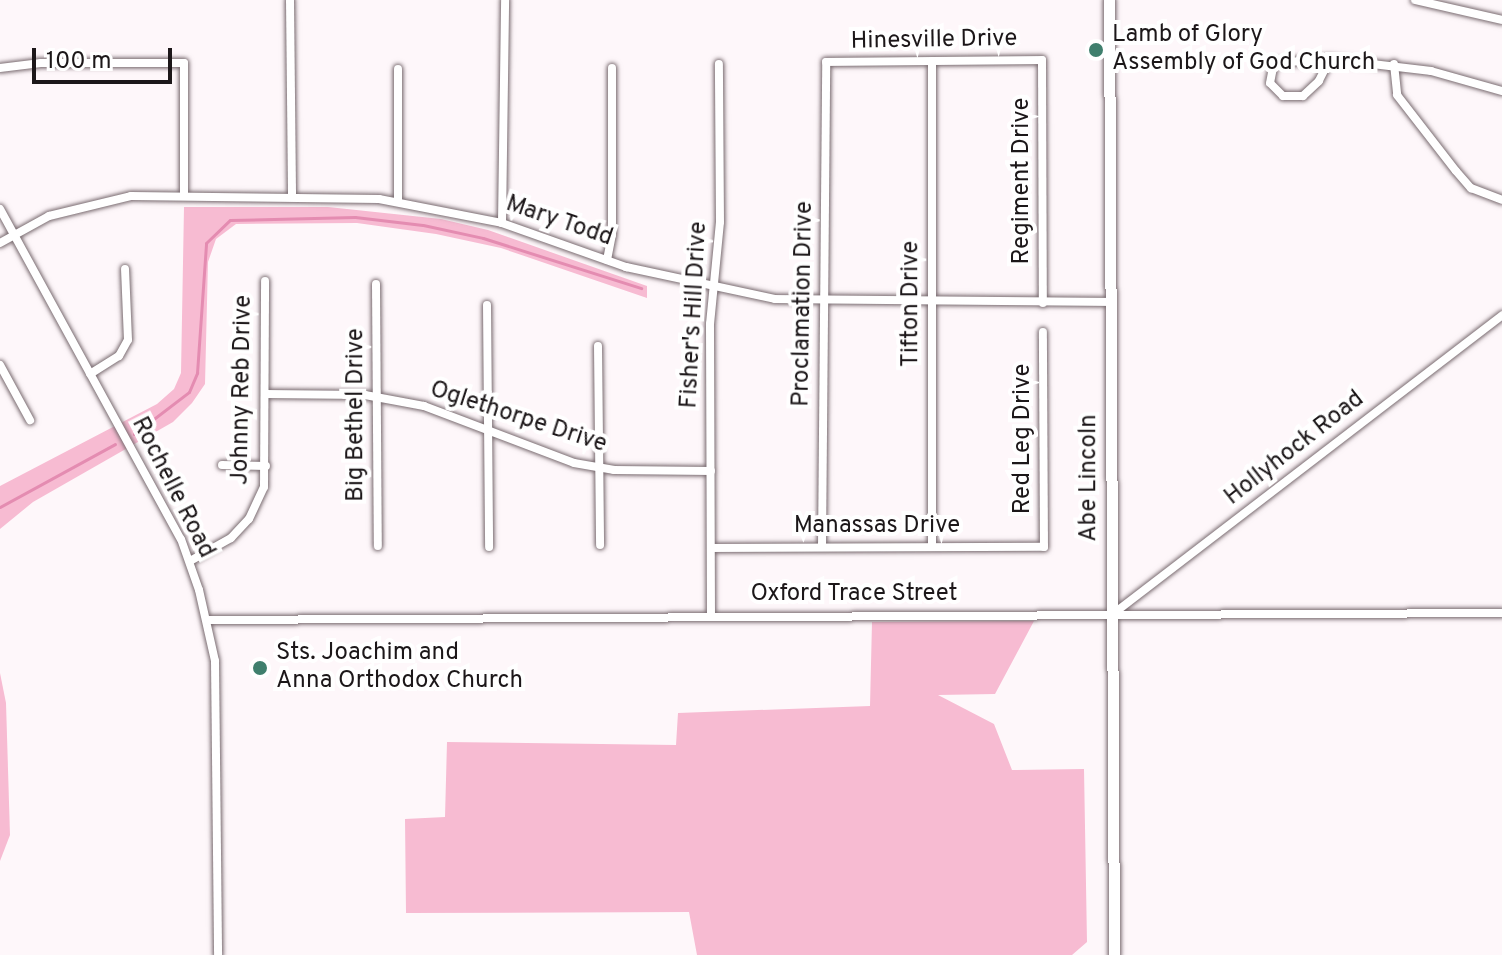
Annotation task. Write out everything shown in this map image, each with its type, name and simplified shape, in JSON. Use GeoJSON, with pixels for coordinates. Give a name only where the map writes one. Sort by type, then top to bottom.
{"type":"FeatureCollection","features":[{"type":"Feature","properties":{"kind":"street"},"geometry":{"type":"LineString","coordinates":[[290,0],[292,196]]}},
{"type":"Feature","properties":{"kind":"street"},"geometry":{"type":"LineString","coordinates":[[502,223],[505,0]]}},
{"type":"Feature","properties":{"kind":"street","name":"Abe Lincoln"},"geometry":{"type":"LineString","coordinates":[[1109,0],[1114,955]]}},
{"type":"Feature","properties":{"kind":"street"},"geometry":{"type":"LineString","coordinates":[[1415,0],[1502,20]]}},
{"type":"Feature","properties":{"kind":"street"},"geometry":{"type":"LineString","coordinates":[[1330,59],[1319,81],[1303,96],[1283,96],[1270,83],[1274,63],[1330,59],[1394,64],[1502,91]]}},
{"type":"Feature","properties":{"kind":"street","name":"Hinesville Drive"},"geometry":{"type":"LineString","coordinates":[[826,62],[1042,60]]}},
{"type":"Feature","properties":{"kind":"street","name":"Regiment Drive"},"geometry":{"type":"LineString","coordinates":[[1042,60],[1043,303]]}},
{"type":"Feature","properties":{"kind":"street","name":"Tifton Drive"},"geometry":{"type":"LineString","coordinates":[[932,61],[932,547]]}},
{"type":"Feature","properties":{"kind":"street","name":"Proclamation Drive"},"geometry":{"type":"LineString","coordinates":[[822,547],[826,62]]}},
{"type":"Feature","properties":{"kind":"street"},"geometry":{"type":"LineString","coordinates":[[0,68],[41,63],[184,63],[184,195]]}},
{"type":"Feature","properties":{"kind":"street","name":"Fisher's Hill Drive"},"geometry":{"type":"LineString","coordinates":[[711,616],[710,324],[714,289],[719,64]]}},
{"type":"Feature","properties":{"kind":"street"},"geometry":{"type":"LineString","coordinates":[[1394,64],[1397,95],[1456,171],[1471,188],[1502,200]]}},
{"type":"Feature","properties":{"kind":"street"},"geometry":{"type":"LineString","coordinates":[[607,260],[612,235],[612,68]]}},
{"type":"Feature","properties":{"kind":"street"},"geometry":{"type":"LineString","coordinates":[[398,69],[398,201]]}},
{"type":"Feature","properties":{"kind":"street","name":"Mary Todd"},"geometry":{"type":"LineString","coordinates":[[0,243],[14,234],[96,201],[184,195],[398,201],[502,223],[607,260],[714,289],[823,302],[1112,302]]}},
{"type":"Feature","properties":{"kind":"street","name":"Rochelle Road"},"geometry":{"type":"LineString","coordinates":[[0,209],[190,561],[215,661],[218,955]]}},
{"type":"Feature","properties":{"kind":"street"},"geometry":{"type":"LineString","coordinates":[[90,374],[112,363],[128,340],[125,269]]}},
{"type":"Feature","properties":{"kind":"street","name":"Johnny Reb Drive"},"geometry":{"type":"LineString","coordinates":[[190,561],[231,538],[249,519],[261,495],[266,466],[265,281]]}},
{"type":"Feature","properties":{"kind":"street","name":"Big Bethel Drive"},"geometry":{"type":"LineString","coordinates":[[376,284],[378,546]]}},
{"type":"Feature","properties":{"kind":"street"},"geometry":{"type":"LineString","coordinates":[[487,305],[489,547]]}},
{"type":"Feature","properties":{"kind":"street","name":"Hollyhock Road"},"geometry":{"type":"LineString","coordinates":[[1112,614],[1502,315]]}},
{"type":"Feature","properties":{"kind":"street","name":"Red Leg Drive"},"geometry":{"type":"LineString","coordinates":[[1043,332],[1044,547]]}},
{"type":"Feature","properties":{"kind":"street"},"geometry":{"type":"LineString","coordinates":[[598,346],[600,545]]}},
{"type":"Feature","properties":{"kind":"street"},"geometry":{"type":"LineString","coordinates":[[0,365],[30,420]]}},
{"type":"Feature","properties":{"kind":"street","name":"Oglethorpe Drive"},"geometry":{"type":"LineString","coordinates":[[265,394],[377,397],[487,426],[545,453],[600,468],[711,471]]}},
{"type":"Feature","properties":{"kind":"street"},"geometry":{"type":"LineString","coordinates":[[222,465],[266,466]]}},
{"type":"Feature","properties":{"kind":"street","name":"Manassas Drive"},"geometry":{"type":"LineString","coordinates":[[711,548],[1044,547]]}},
{"type":"Feature","properties":{"kind":"street","name":"Oxford Trace Street"},"geometry":{"type":"LineString","coordinates":[[207,620],[1502,613]]}},
{"type":"Feature","properties":{"kind":"shaded area"},"geometry":{"type":"Polygon","coordinates":[[[184,207],[328,207],[441,219],[488,230],[647,286],[647,298],[501,248],[436,234],[357,223],[236,224],[216,239],[208,262],[205,384],[192,403],[173,422],[33,502],[0,529],[0,486],[157,404],[174,389],[181,373],[184,207]]]}},
{"type":"Feature","properties":{"kind":"shaded area"},"geometry":{"type":"Polygon","coordinates":[[[1034,621],[995,694],[938,695],[994,724],[1012,770],[1084,769],[1087,942],[1072,955],[697,955],[689,912],[406,913],[405,819],[445,817],[447,742],[676,745],[678,713],[870,706],[872,622],[1034,621]]]}},
{"type":"Feature","properties":{"kind":"shaded area"},"geometry":{"type":"Polygon","coordinates":[[[0,673],[6,703],[10,835],[0,861],[0,673]]]}},
{"type":"Feature","properties":{"kind":"waterway"},"geometry":{"type":"LineString","coordinates":[[134,434],[189,392],[197,373],[206,243],[230,220],[355,217],[423,225],[483,238],[641,288]]}},
{"type":"Feature","properties":{"kind":"waterway"},"geometry":{"type":"LineString","coordinates":[[0,507],[115,444]]}},
{"type":"Feature","properties":{"kind":"place","name":"Lamb of Glory Assembly of God Church"},"geometry":{"type":"Point","coordinates":[1096,50]}},
{"type":"Feature","properties":{"kind":"place","name":"Sts. Joachim and Anna Orthodox Church"},"geometry":{"type":"Point","coordinates":[260,668]}}]}
